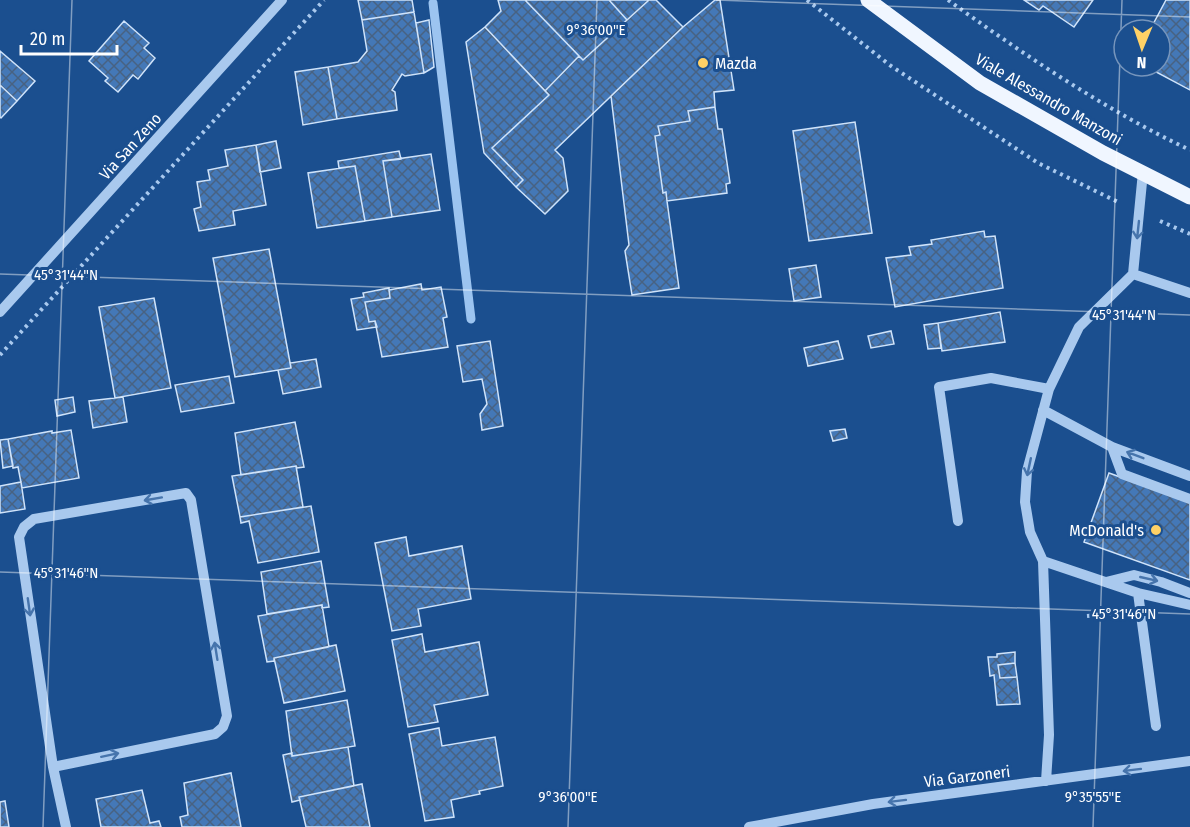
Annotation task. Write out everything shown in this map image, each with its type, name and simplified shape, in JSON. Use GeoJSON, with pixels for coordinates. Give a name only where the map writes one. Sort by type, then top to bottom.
{"type":"FeatureCollection","features":[{"type":"Feature","properties":{"kind":"main road","name":"Viale Alessandro Manzoni"},"geometry":{"type":"LineString","coordinates":[[868,0],[980,83],[1103,153],[1190,197]]}},
{"type":"Feature","properties":{"kind":"street","name":"Via San Zeno"},"geometry":{"type":"LineString","coordinates":[[0,312],[282,0]]}},
{"type":"Feature","properties":{"kind":"street"},"geometry":{"type":"LineString","coordinates":[[1046,781],[1049,735],[1043,561],[1030,532],[1025,502],[1027,471],[1049,389],[1079,327],[1133,274],[1143,172]]}},
{"type":"Feature","properties":{"kind":"street"},"geometry":{"type":"LineString","coordinates":[[1133,274],[1190,293]]}},
{"type":"Feature","properties":{"kind":"street"},"geometry":{"type":"LineString","coordinates":[[958,521],[939,387],[991,378],[1049,389]]}},
{"type":"Feature","properties":{"kind":"street"},"geometry":{"type":"LineString","coordinates":[[1043,410],[1112,447],[1190,476]]}},
{"type":"Feature","properties":{"kind":"street"},"geometry":{"type":"LineString","coordinates":[[1112,447],[1122,474],[1190,499]]}},
{"type":"Feature","properties":{"kind":"street"},"geometry":{"type":"LineString","coordinates":[[53,767],[215,734],[223,727],[227,716],[191,500],[186,493],[34,519],[24,527],[19,537],[53,767],[66,827]]}},
{"type":"Feature","properties":{"kind":"street"},"geometry":{"type":"LineString","coordinates":[[1043,561],[1138,593],[1190,605]]}},
{"type":"Feature","properties":{"kind":"street"},"geometry":{"type":"LineString","coordinates":[[1106,582],[1134,575],[1190,593]]}},
{"type":"Feature","properties":{"kind":"street"},"geometry":{"type":"LineString","coordinates":[[1138,593],[1156,726]]}},
{"type":"Feature","properties":{"kind":"street","name":"Via Garzoneri"},"geometry":{"type":"LineString","coordinates":[[749,827],[873,804],[1190,761]]}},
{"type":"Feature","properties":{"kind":"path"},"geometry":{"type":"LineString","coordinates":[[0,355],[324,0]]}},
{"type":"Feature","properties":{"kind":"path"},"geometry":{"type":"LineString","coordinates":[[807,0],[891,66],[1038,163],[1190,234]]}},
{"type":"Feature","properties":{"kind":"path"},"geometry":{"type":"LineString","coordinates":[[948,0],[1073,84],[1161,136],[1190,150]]}},
{"type":"Feature","properties":{"kind":"path"},"geometry":{"type":"LineString","coordinates":[[1087,616],[1140,611]]}},
{"type":"Feature","properties":{"kind":"building"},"geometry":{"type":"Polygon","coordinates":[[[358,0],[412,0],[414,12],[362,20],[358,0]]]}},
{"type":"Feature","properties":{"kind":"building"},"geometry":{"type":"Polygon","coordinates":[[[498,0],[525,0],[579,56],[545,91],[485,27],[501,11],[498,0]]]}},
{"type":"Feature","properties":{"kind":"building"},"geometry":{"type":"Polygon","coordinates":[[[525,0],[609,0],[627,20],[583,60],[525,0]]]}},
{"type":"Feature","properties":{"kind":"building"},"geometry":{"type":"Polygon","coordinates":[[[609,0],[649,0],[627,20],[609,0]]]}},
{"type":"Feature","properties":{"kind":"building"},"geometry":{"type":"Polygon","coordinates":[[[649,0],[656,0],[683,27],[555,150],[563,158],[568,191],[545,214],[516,187],[523,180],[492,148],[549,95],[545,91],[579,56],[583,60],[649,0]]]}},
{"type":"Feature","properties":{"kind":"building"},"geometry":{"type":"Polygon","coordinates":[[[715,0],[720,0],[734,90],[714,92],[715,107],[688,111],[690,121],[658,126],[660,135],[655,136],[663,193],[666,192],[679,288],[632,295],[625,251],[629,245],[611,96],[683,27],[715,0]]]}},
{"type":"Feature","properties":{"kind":"building"},"geometry":{"type":"Polygon","coordinates":[[[1024,0],[1093,0],[1074,27],[1043,6],[1039,10],[1024,0]]]}},
{"type":"Feature","properties":{"kind":"building"},"geometry":{"type":"Polygon","coordinates":[[[1166,0],[1190,0],[1190,90],[1168,78],[1172,78],[1172,18],[1156,18],[1166,0]]]}},
{"type":"Feature","properties":{"kind":"building"},"geometry":{"type":"Polygon","coordinates":[[[414,12],[424,73],[405,76],[402,74],[392,90],[395,92],[397,110],[337,119],[328,67],[358,62],[367,51],[362,20],[414,12]]]}},
{"type":"Feature","properties":{"kind":"building"},"geometry":{"type":"Polygon","coordinates":[[[429,20],[434,67],[424,73],[416,23],[429,20]]]}},
{"type":"Feature","properties":{"kind":"building"},"geometry":{"type":"Polygon","coordinates":[[[124,21],[149,43],[144,48],[155,58],[138,79],[133,75],[118,92],[105,81],[108,78],[89,61],[124,21]]]}},
{"type":"Feature","properties":{"kind":"building"},"geometry":{"type":"Polygon","coordinates":[[[485,27],[549,95],[492,148],[523,180],[516,187],[484,153],[466,42],[485,27]]]}},
{"type":"Feature","properties":{"kind":"building"},"geometry":{"type":"Polygon","coordinates":[[[0,51],[35,81],[17,101],[0,85],[0,51]]]}},
{"type":"Feature","properties":{"kind":"building"},"geometry":{"type":"Polygon","coordinates":[[[328,67],[337,119],[303,125],[295,72],[328,67]]]}},
{"type":"Feature","properties":{"kind":"building"},"geometry":{"type":"Polygon","coordinates":[[[0,85],[17,101],[1,118],[0,117],[0,85]]]}},
{"type":"Feature","properties":{"kind":"building"},"geometry":{"type":"Polygon","coordinates":[[[715,107],[718,129],[722,129],[730,183],[726,184],[727,193],[667,201],[666,192],[663,193],[655,136],[660,135],[658,126],[690,121],[688,111],[715,107]]]}},
{"type":"Feature","properties":{"kind":"building"},"geometry":{"type":"Polygon","coordinates":[[[855,122],[872,233],[809,241],[793,131],[855,122]]]}},
{"type":"Feature","properties":{"kind":"building"},"geometry":{"type":"Polygon","coordinates":[[[276,141],[281,168],[260,172],[256,145],[276,141]]]}},
{"type":"Feature","properties":{"kind":"building"},"geometry":{"type":"Polygon","coordinates":[[[256,145],[266,205],[233,211],[235,225],[199,231],[194,209],[201,207],[197,182],[210,180],[208,170],[228,166],[225,150],[256,145]]]}},
{"type":"Feature","properties":{"kind":"building"},"geometry":{"type":"Polygon","coordinates":[[[399,151],[401,159],[383,161],[392,217],[365,221],[355,166],[339,168],[338,161],[399,151]]]}},
{"type":"Feature","properties":{"kind":"building"},"geometry":{"type":"Polygon","coordinates":[[[431,154],[440,210],[392,217],[383,161],[431,154]]]}},
{"type":"Feature","properties":{"kind":"building"},"geometry":{"type":"Polygon","coordinates":[[[355,166],[365,221],[317,228],[308,173],[355,166]]]}},
{"type":"Feature","properties":{"kind":"building"},"geometry":{"type":"Polygon","coordinates":[[[984,231],[985,237],[995,236],[1003,288],[895,307],[886,258],[911,255],[909,247],[932,244],[931,240],[984,231]]]}},
{"type":"Feature","properties":{"kind":"building"},"geometry":{"type":"Polygon","coordinates":[[[269,249],[291,368],[235,377],[213,258],[269,249]]]}},
{"type":"Feature","properties":{"kind":"building"},"geometry":{"type":"Polygon","coordinates":[[[816,265],[821,297],[794,301],[789,269],[816,265]]]}},
{"type":"Feature","properties":{"kind":"building"},"geometry":{"type":"Polygon","coordinates":[[[421,284],[422,290],[441,287],[447,317],[443,318],[448,347],[382,357],[375,321],[369,322],[365,302],[390,298],[389,290],[421,284]]]}},
{"type":"Feature","properties":{"kind":"building"},"geometry":{"type":"Polygon","coordinates":[[[389,288],[390,298],[365,302],[369,322],[375,321],[377,327],[357,330],[351,299],[364,297],[363,293],[389,288]]]}},
{"type":"Feature","properties":{"kind":"building"},"geometry":{"type":"Polygon","coordinates":[[[154,298],[171,388],[115,398],[99,307],[154,298]]]}},
{"type":"Feature","properties":{"kind":"building"},"geometry":{"type":"Polygon","coordinates":[[[1000,312],[1005,342],[942,351],[938,323],[1000,312]]]}},
{"type":"Feature","properties":{"kind":"building"},"geometry":{"type":"Polygon","coordinates":[[[938,323],[941,348],[928,349],[924,325],[938,323]]]}},
{"type":"Feature","properties":{"kind":"building"},"geometry":{"type":"Polygon","coordinates":[[[891,331],[894,344],[871,348],[868,336],[891,331]]]}},
{"type":"Feature","properties":{"kind":"building"},"geometry":{"type":"Polygon","coordinates":[[[490,341],[503,426],[482,430],[480,414],[487,404],[482,379],[463,382],[457,346],[490,341]]]}},
{"type":"Feature","properties":{"kind":"building"},"geometry":{"type":"Polygon","coordinates":[[[838,341],[843,359],[808,366],[804,348],[838,341]]]}},
{"type":"Feature","properties":{"kind":"building"},"geometry":{"type":"Polygon","coordinates":[[[316,359],[321,387],[283,394],[278,370],[291,368],[290,363],[316,359]]]}},
{"type":"Feature","properties":{"kind":"building"},"geometry":{"type":"Polygon","coordinates":[[[229,376],[234,403],[181,412],[175,385],[229,376]]]}},
{"type":"Feature","properties":{"kind":"building"},"geometry":{"type":"Polygon","coordinates":[[[73,397],[75,412],[57,416],[55,400],[73,397]]]}},
{"type":"Feature","properties":{"kind":"building"},"geometry":{"type":"Polygon","coordinates":[[[123,397],[127,422],[93,428],[89,401],[123,397]]]}},
{"type":"Feature","properties":{"kind":"building"},"geometry":{"type":"Polygon","coordinates":[[[295,422],[304,467],[297,468],[296,466],[241,475],[235,433],[295,422]]]}},
{"type":"Feature","properties":{"kind":"building"},"geometry":{"type":"Polygon","coordinates":[[[845,429],[847,438],[833,441],[830,431],[845,429]]]}},
{"type":"Feature","properties":{"kind":"building"},"geometry":{"type":"Polygon","coordinates":[[[71,430],[79,478],[22,488],[18,467],[13,468],[8,439],[71,430]]]}},
{"type":"Feature","properties":{"kind":"building"},"geometry":{"type":"Polygon","coordinates":[[[8,439],[13,466],[3,468],[0,440],[8,439]]]}},
{"type":"Feature","properties":{"kind":"building"},"geometry":{"type":"Polygon","coordinates":[[[296,466],[303,507],[240,517],[232,476],[296,466]]]}},
{"type":"Feature","properties":{"kind":"building"},"geometry":{"type":"Polygon","coordinates":[[[1109,473],[1190,502],[1190,580],[1084,542],[1109,473]]]}},
{"type":"Feature","properties":{"kind":"building"},"geometry":{"type":"Polygon","coordinates":[[[21,482],[25,509],[0,513],[0,486],[21,482]]]}},
{"type":"Feature","properties":{"kind":"building"},"geometry":{"type":"Polygon","coordinates":[[[311,506],[319,552],[258,563],[249,521],[241,523],[240,517],[311,506]]]}},
{"type":"Feature","properties":{"kind":"building"},"geometry":{"type":"Polygon","coordinates":[[[406,537],[409,556],[462,546],[471,599],[418,609],[421,626],[392,631],[375,543],[406,537]]]}},
{"type":"Feature","properties":{"kind":"building"},"geometry":{"type":"Polygon","coordinates":[[[321,561],[329,607],[322,608],[322,605],[267,614],[261,572],[321,561]]]}},
{"type":"Feature","properties":{"kind":"building"},"geometry":{"type":"Polygon","coordinates":[[[322,605],[329,647],[274,658],[274,661],[267,662],[258,616],[322,605]]]}},
{"type":"Feature","properties":{"kind":"building"},"geometry":{"type":"Polygon","coordinates":[[[422,634],[425,652],[479,642],[488,695],[434,705],[438,722],[408,727],[392,640],[422,634]]]}},
{"type":"Feature","properties":{"kind":"building"},"geometry":{"type":"Polygon","coordinates":[[[336,645],[345,691],[284,703],[274,658],[336,645]]]}},
{"type":"Feature","properties":{"kind":"building"},"geometry":{"type":"Polygon","coordinates":[[[1015,652],[1015,663],[998,665],[1000,678],[1017,677],[1020,704],[997,705],[994,675],[990,676],[988,657],[1015,652]]]}},
{"type":"Feature","properties":{"kind":"building"},"geometry":{"type":"Polygon","coordinates":[[[1015,663],[1017,677],[1000,678],[998,665],[1015,663]]]}},
{"type":"Feature","properties":{"kind":"building"},"geometry":{"type":"Polygon","coordinates":[[[347,700],[355,746],[292,756],[286,711],[347,700]]]}},
{"type":"Feature","properties":{"kind":"building"},"geometry":{"type":"Polygon","coordinates":[[[439,728],[442,746],[495,737],[503,786],[451,800],[454,817],[425,821],[409,734],[439,728]]]}},
{"type":"Feature","properties":{"kind":"building"},"geometry":{"type":"Polygon","coordinates":[[[348,747],[354,786],[299,797],[300,800],[292,802],[283,755],[292,753],[292,756],[348,747]]]}},
{"type":"Feature","properties":{"kind":"building"},"geometry":{"type":"Polygon","coordinates":[[[231,773],[241,827],[182,827],[180,817],[188,815],[184,783],[231,773]]]}},
{"type":"Feature","properties":{"kind":"building"},"geometry":{"type":"Polygon","coordinates":[[[362,784],[370,827],[306,827],[299,797],[362,784]]]}},
{"type":"Feature","properties":{"kind":"building"},"geometry":{"type":"Polygon","coordinates":[[[142,790],[150,823],[159,821],[161,827],[101,827],[96,799],[142,790]]]}},
{"type":"Feature","properties":{"kind":"building"},"geometry":{"type":"Polygon","coordinates":[[[5,801],[9,827],[0,827],[0,802],[5,801]]]}},
{"type":"Feature","properties":{"kind":"waterway"},"geometry":{"type":"LineString","coordinates":[[433,3],[471,319]]}},
{"type":"Feature","properties":{"kind":"place","name":"Mazda"},"geometry":{"type":"Point","coordinates":[703,63]}},
{"type":"Feature","properties":{"kind":"place","name":"McDonald's"},"geometry":{"type":"Point","coordinates":[1156,530]}}]}
